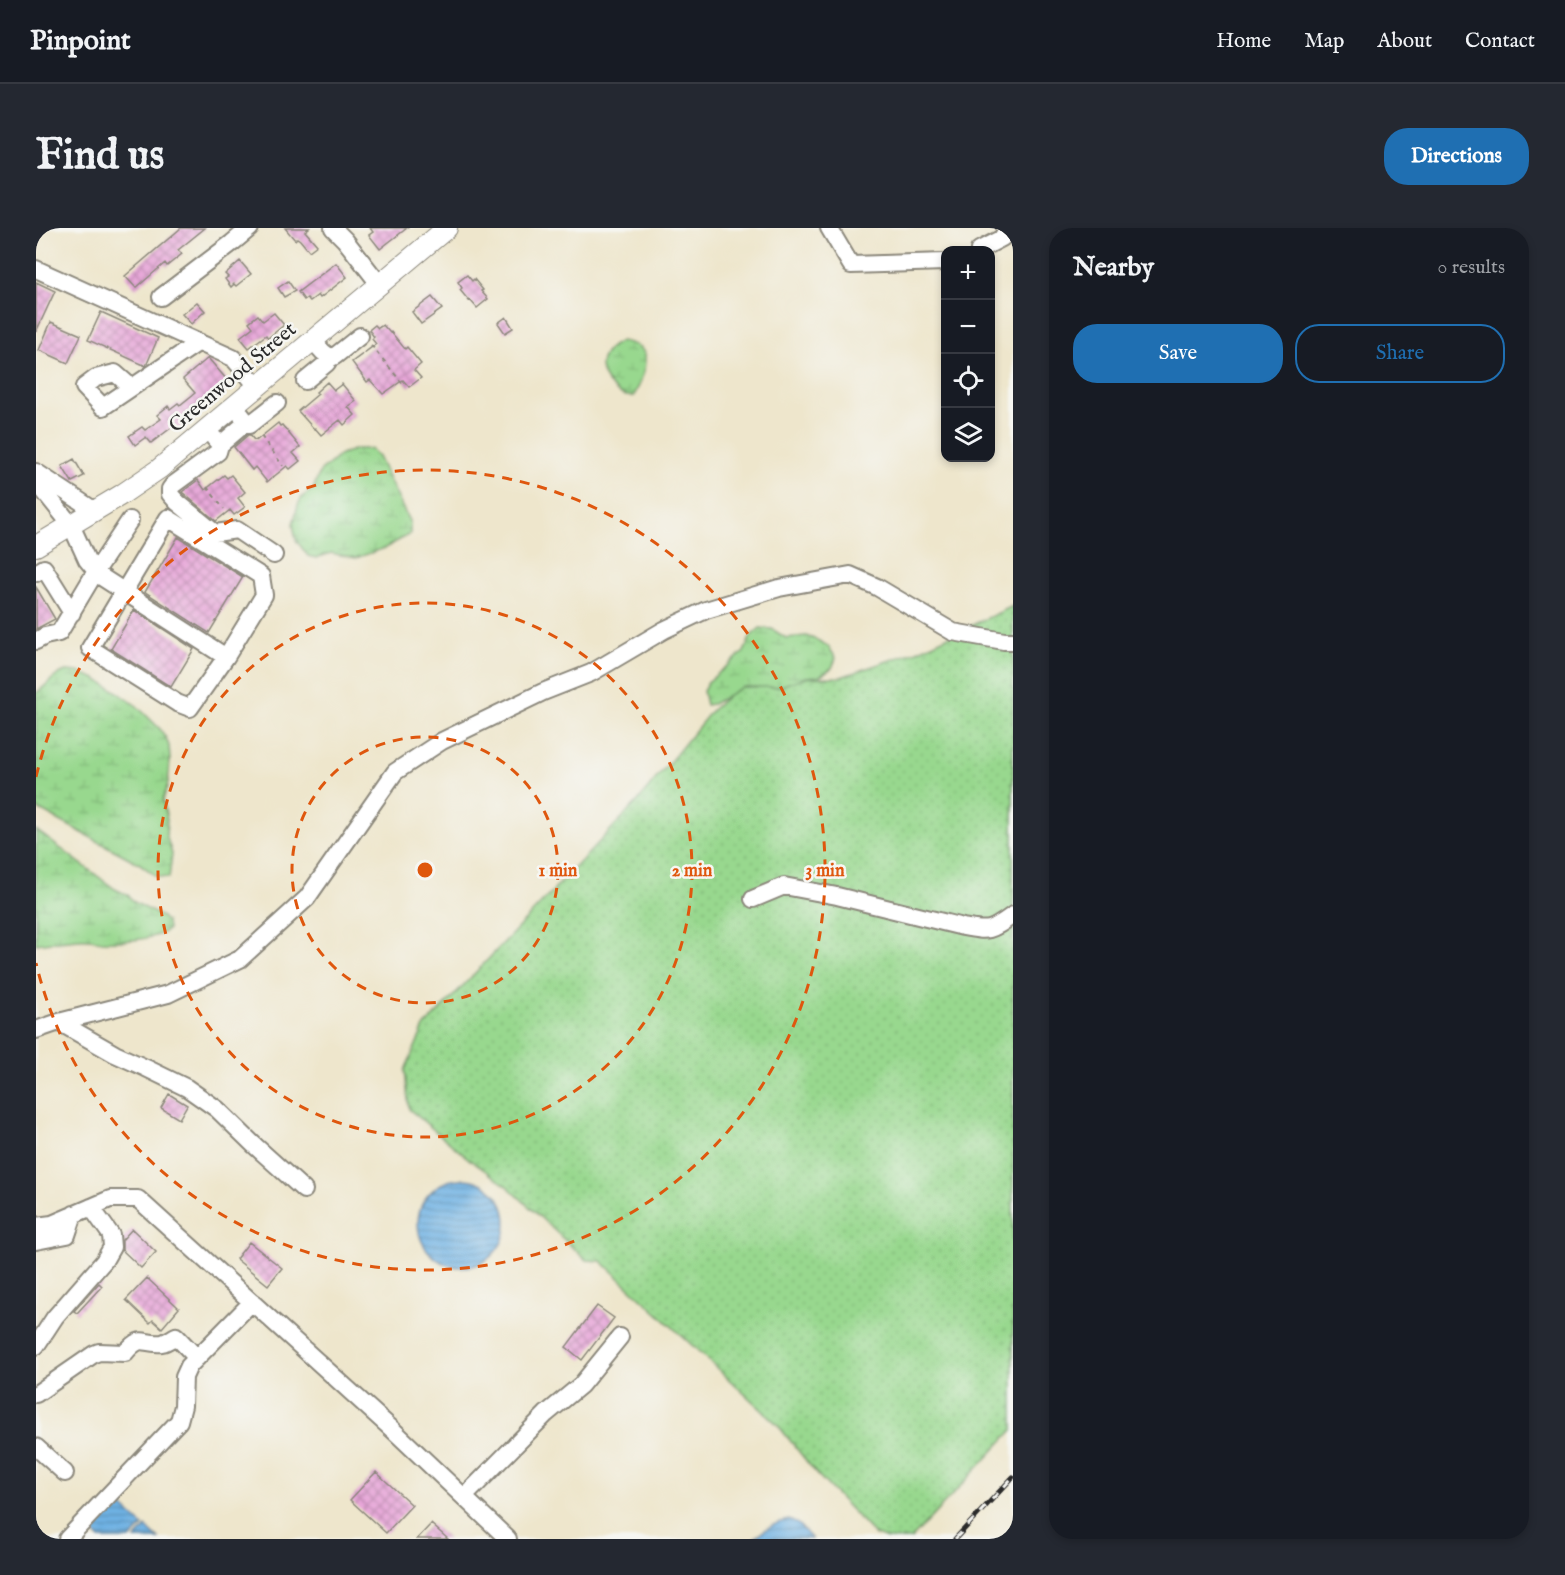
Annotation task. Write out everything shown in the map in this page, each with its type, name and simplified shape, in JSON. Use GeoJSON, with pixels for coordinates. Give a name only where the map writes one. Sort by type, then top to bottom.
{"type":"FeatureCollection","features":[{"type":"Feature","properties":{"kind":"main road","name":"Greenwood Street"},"geometry":{"type":"LineString","coordinates":[[36,546],[214,437],[241,415],[258,387],[447,228]]}},
{"type":"Feature","properties":{"kind":"street"},"geometry":{"type":"LineString","coordinates":[[161,297],[250,228]]}},
{"type":"Feature","properties":{"kind":"street"},"geometry":{"type":"LineString","coordinates":[[333,228],[380,285]]}},
{"type":"Feature","properties":{"kind":"street"},"geometry":{"type":"LineString","coordinates":[[831,228],[850,265],[941,262]]}},
{"type":"Feature","properties":{"kind":"street"},"geometry":{"type":"LineString","coordinates":[[987,246],[1002,238],[1006,231],[1005,228]]}},
{"type":"Feature","properties":{"kind":"street"},"geometry":{"type":"LineString","coordinates":[[36,269],[233,358],[258,387]]}},
{"type":"Feature","properties":{"kind":"street"},"geometry":{"type":"LineString","coordinates":[[314,341],[331,358],[365,340]]}},
{"type":"Feature","properties":{"kind":"street"},"geometry":{"type":"LineString","coordinates":[[131,387],[199,342]]}},
{"type":"Feature","properties":{"kind":"street"},"geometry":{"type":"LineString","coordinates":[[305,381],[327,363],[328,357]]}},
{"type":"Feature","properties":{"kind":"street"},"geometry":{"type":"LineString","coordinates":[[241,415],[249,425],[277,403]]}},
{"type":"Feature","properties":{"kind":"street"},"geometry":{"type":"LineString","coordinates":[[214,437],[218,452],[173,485],[170,494],[215,533],[237,530],[274,555]]}},
{"type":"Feature","properties":{"kind":"street"},"geometry":{"type":"LineString","coordinates":[[37,482],[95,511]]}},
{"type":"Feature","properties":{"kind":"street"},"geometry":{"type":"LineString","coordinates":[[37,482],[70,525],[87,560],[100,576],[226,657]]}},
{"type":"Feature","properties":{"kind":"street"},"geometry":{"type":"LineString","coordinates":[[168,518],[261,576],[264,595],[226,657],[190,708],[177,703],[90,648],[168,518]]}},
{"type":"Feature","properties":{"kind":"street"},"geometry":{"type":"LineString","coordinates":[[36,641],[59,633],[130,520]]}},
{"type":"Feature","properties":{"kind":"street"},"geometry":{"type":"LineString","coordinates":[[36,573],[44,568],[72,613]]}},
{"type":"Feature","properties":{"kind":"street"},"geometry":{"type":"LineString","coordinates":[[36,1030],[168,994],[240,959],[307,898],[395,772],[442,741],[543,692],[591,673],[664,630],[706,610],[779,588],[850,575],[877,587],[953,632],[1013,641]]}},
{"type":"Feature","properties":{"kind":"street"},"geometry":{"type":"LineString","coordinates":[[753,899],[784,886],[837,896],[984,931],[996,927],[1013,915]]}},
{"type":"Feature","properties":{"kind":"street"},"geometry":{"type":"LineString","coordinates":[[59,1022],[115,1054],[187,1088],[217,1109],[304,1190]]}},
{"type":"Feature","properties":{"kind":"street"},"geometry":{"type":"LineString","coordinates":[[36,1226],[52,1224],[110,1199],[138,1199],[393,1430],[508,1539]]}},
{"type":"Feature","properties":{"kind":"street"},"geometry":{"type":"LineString","coordinates":[[36,1346],[55,1317],[104,1261],[112,1247],[111,1235],[91,1207]]}},
{"type":"Feature","properties":{"kind":"street"},"geometry":{"type":"LineString","coordinates":[[36,1241],[68,1235],[74,1214]]}},
{"type":"Feature","properties":{"kind":"street"},"geometry":{"type":"LineString","coordinates":[[67,1539],[179,1421],[183,1406],[184,1377],[189,1366],[252,1302]]}},
{"type":"Feature","properties":{"kind":"street"},"geometry":{"type":"LineString","coordinates":[[36,1394],[94,1354],[99,1352],[125,1353],[132,1344],[139,1341],[164,1343],[176,1336],[197,1358]]}},
{"type":"Feature","properties":{"kind":"street"},"geometry":{"type":"LineString","coordinates":[[464,1497],[546,1414],[581,1385],[620,1337]]}},
{"type":"Feature","properties":{"kind":"street"},"geometry":{"type":"LineString","coordinates":[[36,1447],[66,1473]]}},
{"type":"Feature","properties":{"kind":"path"},"geometry":{"type":"LineString","coordinates":[[365,340],[404,384]]}},
{"type":"Feature","properties":{"kind":"path"},"geometry":{"type":"LineString","coordinates":[[261,436],[283,466]]}},
{"type":"Feature","properties":{"kind":"path"},"geometry":{"type":"LineString","coordinates":[[207,487],[224,509]]}},
{"type":"Feature","properties":{"kind":"green space"},"geometry":{"type":"Polygon","coordinates":[[[621,341],[639,347],[644,355],[645,366],[634,396],[625,396],[614,389],[606,380],[601,367],[608,350],[621,341]]]}},
{"type":"Feature","properties":{"kind":"green space"},"geometry":{"type":"Polygon","coordinates":[[[357,449],[371,449],[378,457],[410,523],[410,534],[385,548],[356,558],[331,553],[316,558],[308,556],[296,540],[293,524],[298,505],[302,497],[313,489],[320,472],[341,454],[357,449]]]}},
{"type":"Feature","properties":{"kind":"green space"},"geometry":{"type":"Polygon","coordinates":[[[1013,606],[1013,1430],[911,1539],[887,1539],[874,1534],[815,1472],[777,1424],[601,1261],[586,1260],[507,1186],[470,1160],[409,1109],[405,1070],[424,1027],[637,802],[712,710],[743,682],[775,678],[841,677],[917,651],[1013,606]]]}},
{"type":"Feature","properties":{"kind":"green space"},"geometry":{"type":"Polygon","coordinates":[[[760,628],[772,629],[786,638],[806,636],[828,646],[836,658],[832,668],[819,676],[805,677],[778,687],[742,687],[713,704],[706,705],[703,691],[709,681],[744,652],[751,636],[760,628]]]}},
{"type":"Feature","properties":{"kind":"green space"},"geometry":{"type":"Polygon","coordinates":[[[66,671],[79,672],[116,691],[137,706],[166,738],[170,760],[168,783],[163,800],[167,820],[166,835],[172,854],[169,878],[156,876],[140,864],[36,808],[36,693],[66,671]]]}},
{"type":"Feature","properties":{"kind":"green space"},"geometry":{"type":"Polygon","coordinates":[[[36,830],[115,889],[162,917],[167,922],[168,929],[156,936],[137,940],[82,939],[36,944],[36,830]]]}},
{"type":"Feature","properties":{"kind":"water"},"geometry":{"type":"Polygon","coordinates":[[[462,1179],[487,1186],[499,1198],[506,1223],[499,1248],[487,1260],[462,1267],[437,1260],[425,1248],[418,1223],[425,1198],[437,1186],[462,1179]]]}},
{"type":"Feature","properties":{"kind":"water"},"geometry":{"type":"Polygon","coordinates":[[[113,1498],[143,1526],[130,1539],[100,1539],[86,1526],[113,1498]]]}},
{"type":"Feature","properties":{"kind":"water"},"geometry":{"type":"Polygon","coordinates":[[[789,1520],[798,1524],[812,1539],[753,1539],[770,1527],[789,1520]]]}},
{"type":"Feature","properties":{"kind":"water"},"geometry":{"type":"Polygon","coordinates":[[[146,1527],[159,1539],[135,1539],[146,1527]]]}},
{"type":"Feature","properties":{"kind":"building"},"geometry":{"type":"Polygon","coordinates":[[[181,228],[205,228],[178,250],[182,254],[167,266],[165,263],[136,288],[125,276],[181,228]]]}},
{"type":"Feature","properties":{"kind":"building"},"geometry":{"type":"Polygon","coordinates":[[[285,228],[309,228],[305,231],[317,245],[309,251],[285,228]]]}},
{"type":"Feature","properties":{"kind":"building"},"geometry":{"type":"Polygon","coordinates":[[[370,228],[407,228],[380,249],[369,235],[373,232],[370,228]]]}},
{"type":"Feature","properties":{"kind":"building"},"geometry":{"type":"Polygon","coordinates":[[[240,261],[251,274],[236,286],[234,284],[231,287],[225,279],[228,277],[225,274],[240,261]]]}},
{"type":"Feature","properties":{"kind":"building"},"geometry":{"type":"Polygon","coordinates":[[[336,263],[347,277],[320,298],[318,295],[310,301],[307,298],[304,300],[298,292],[336,263]]]}},
{"type":"Feature","properties":{"kind":"building"},"geometry":{"type":"Polygon","coordinates":[[[467,275],[472,281],[474,279],[488,299],[477,308],[460,290],[462,288],[458,282],[467,275]]]}},
{"type":"Feature","properties":{"kind":"building"},"geometry":{"type":"Polygon","coordinates":[[[288,281],[295,291],[284,297],[278,288],[288,281]]]}},
{"type":"Feature","properties":{"kind":"building"},"geometry":{"type":"Polygon","coordinates":[[[36,282],[55,291],[36,332],[36,282]]]}},
{"type":"Feature","properties":{"kind":"building"},"geometry":{"type":"Polygon","coordinates":[[[432,297],[442,309],[421,324],[412,312],[432,297]]]}},
{"type":"Feature","properties":{"kind":"building"},"geometry":{"type":"Polygon","coordinates":[[[197,302],[205,311],[191,324],[182,314],[197,302]]]}},
{"type":"Feature","properties":{"kind":"building"},"geometry":{"type":"Polygon","coordinates":[[[101,312],[158,338],[146,366],[88,340],[101,312]]]}},
{"type":"Feature","properties":{"kind":"building"},"geometry":{"type":"Polygon","coordinates":[[[274,313],[284,325],[268,338],[266,335],[249,348],[240,337],[253,327],[249,322],[258,315],[263,321],[274,313]]]}},
{"type":"Feature","properties":{"kind":"building"},"geometry":{"type":"Polygon","coordinates":[[[506,317],[513,328],[505,333],[498,323],[506,317]]]}},
{"type":"Feature","properties":{"kind":"building"},"geometry":{"type":"Polygon","coordinates":[[[51,322],[81,335],[68,363],[39,350],[51,322]]]}},
{"type":"Feature","properties":{"kind":"building"},"geometry":{"type":"Polygon","coordinates":[[[375,325],[378,328],[383,325],[405,349],[407,347],[421,364],[414,370],[421,378],[409,387],[403,380],[383,394],[370,380],[367,382],[352,362],[376,344],[369,330],[375,325]]]}},
{"type":"Feature","properties":{"kind":"building"},"geometry":{"type":"Polygon","coordinates":[[[208,358],[228,381],[184,420],[187,424],[179,430],[175,425],[151,443],[146,437],[135,445],[129,436],[142,427],[145,430],[161,419],[157,415],[168,406],[170,409],[178,403],[180,405],[195,393],[183,379],[208,358]]]}},
{"type":"Feature","properties":{"kind":"building"},"geometry":{"type":"Polygon","coordinates":[[[327,382],[334,390],[342,384],[356,401],[348,407],[355,415],[344,425],[340,420],[321,435],[298,411],[318,394],[316,392],[327,382]]]}},
{"type":"Feature","properties":{"kind":"building"},"geometry":{"type":"Polygon","coordinates":[[[278,423],[300,447],[293,453],[300,461],[290,469],[287,466],[267,482],[255,467],[252,470],[234,447],[248,435],[257,440],[278,423]]]}},
{"type":"Feature","properties":{"kind":"building"},"geometry":{"type":"Polygon","coordinates":[[[74,459],[84,476],[72,482],[62,466],[74,459]]]}},
{"type":"Feature","properties":{"kind":"building"},"geometry":{"type":"Polygon","coordinates":[[[224,475],[227,478],[231,475],[245,492],[238,498],[245,507],[234,515],[230,510],[216,521],[182,492],[198,480],[205,490],[224,475]]]}},
{"type":"Feature","properties":{"kind":"building"},"geometry":{"type":"Polygon","coordinates":[[[178,537],[243,577],[209,633],[145,592],[178,537]]]}},
{"type":"Feature","properties":{"kind":"building"},"geometry":{"type":"Polygon","coordinates":[[[36,587],[55,619],[36,629],[36,587]]]}},
{"type":"Feature","properties":{"kind":"building"},"geometry":{"type":"Polygon","coordinates":[[[134,610],[194,649],[171,687],[111,649],[134,610]]]}},
{"type":"Feature","properties":{"kind":"building"},"geometry":{"type":"Polygon","coordinates":[[[169,1094],[187,1105],[179,1119],[161,1108],[169,1094]]]}},
{"type":"Feature","properties":{"kind":"building"},"geometry":{"type":"Polygon","coordinates":[[[132,1229],[156,1252],[141,1268],[122,1250],[122,1240],[132,1229]]]}},
{"type":"Feature","properties":{"kind":"building"},"geometry":{"type":"Polygon","coordinates":[[[249,1242],[282,1268],[268,1285],[236,1259],[249,1242]]]}},
{"type":"Feature","properties":{"kind":"building"},"geometry":{"type":"Polygon","coordinates":[[[147,1278],[179,1308],[162,1328],[153,1320],[150,1323],[126,1300],[147,1278]]]}},
{"type":"Feature","properties":{"kind":"building"},"geometry":{"type":"Polygon","coordinates":[[[99,1283],[102,1286],[77,1313],[74,1311],[99,1283]]]}},
{"type":"Feature","properties":{"kind":"building"},"geometry":{"type":"Polygon","coordinates":[[[597,1306],[614,1318],[582,1360],[566,1347],[597,1306]]]}},
{"type":"Feature","properties":{"kind":"building"},"geometry":{"type":"Polygon","coordinates":[[[376,1472],[412,1505],[386,1533],[350,1500],[376,1472]]]}},
{"type":"Feature","properties":{"kind":"building"},"geometry":{"type":"Polygon","coordinates":[[[431,1524],[448,1539],[417,1539],[431,1524]]]}},
{"type":"Feature","properties":{"kind":"railway"},"geometry":{"type":"LineString","coordinates":[[955,1539],[1013,1477]]}}]}
